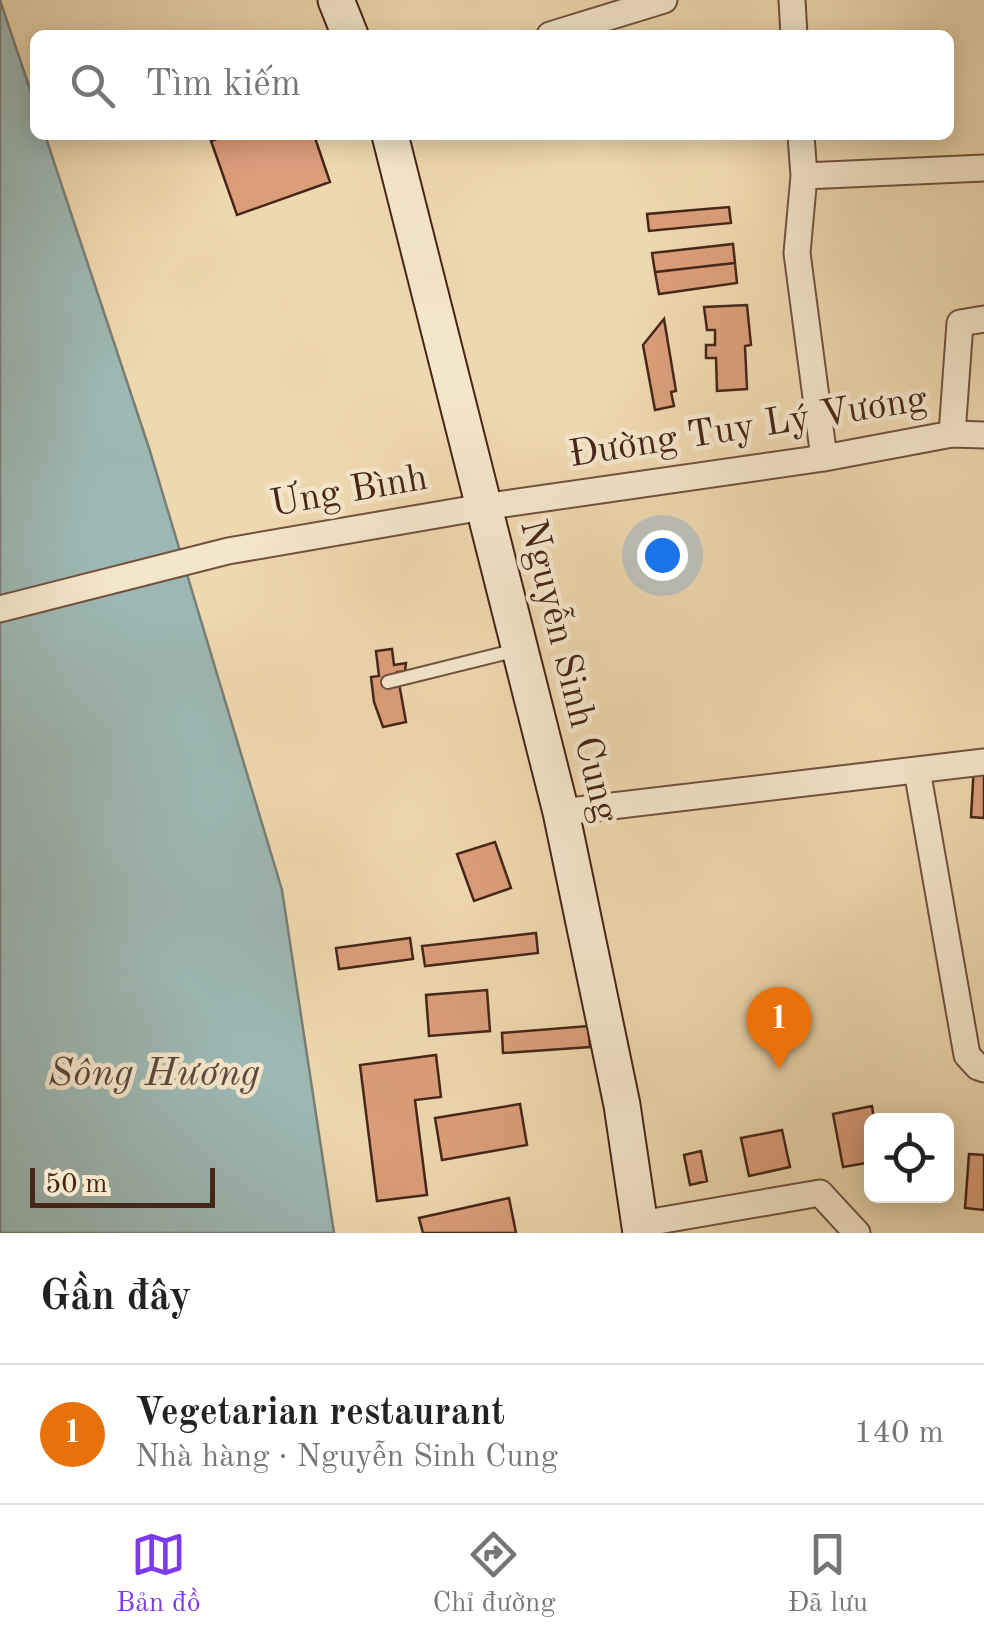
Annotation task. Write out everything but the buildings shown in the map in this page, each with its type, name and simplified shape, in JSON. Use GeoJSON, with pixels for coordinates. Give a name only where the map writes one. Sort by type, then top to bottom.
{"type":"FeatureCollection","features":[{"type":"Feature","properties":{"kind":"main road"},"geometry":{"type":"LineString","coordinates":[[336,0],[348,30]]}},
{"type":"Feature","properties":{"kind":"main road","name":"Nguyễn Sinh Cung"},"geometry":{"type":"LineString","coordinates":[[391,140],[561,812],[622,1105],[641,1229]]}},
{"type":"Feature","properties":{"kind":"street"},"geometry":{"type":"LineString","coordinates":[[566,30],[664,0]]}},
{"type":"Feature","properties":{"kind":"street"},"geometry":{"type":"LineString","coordinates":[[792,0],[794,30]]}},
{"type":"Feature","properties":{"kind":"street"},"geometry":{"type":"LineString","coordinates":[[801,140],[804,176],[797,253],[824,458]]}},
{"type":"Feature","properties":{"kind":"street"},"geometry":{"type":"LineString","coordinates":[[804,176],[984,168]]}},
{"type":"Feature","properties":{"kind":"street","name":"Đường Tuy Lý Vương"},"geometry":{"type":"LineString","coordinates":[[483,507],[824,458],[952,434],[960,324],[984,319]]}},
{"type":"Feature","properties":{"kind":"street"},"geometry":{"type":"LineString","coordinates":[[952,434],[984,435]]}},
{"type":"Feature","properties":{"kind":"street","name":"Ưng Bình"},"geometry":{"type":"LineString","coordinates":[[0,609],[228,551],[483,507]]}},
{"type":"Feature","properties":{"kind":"street"},"geometry":{"type":"LineString","coordinates":[[561,812],[984,762]]}},
{"type":"Feature","properties":{"kind":"street"},"geometry":{"type":"LineString","coordinates":[[917,770],[967,1054],[978,1067],[984,1068]]}},
{"type":"Feature","properties":{"kind":"street"},"geometry":{"type":"LineString","coordinates":[[641,1229],[820,1193],[857,1233]]}},
{"type":"Feature","properties":{"kind":"lane"},"geometry":{"type":"LineString","coordinates":[[388,682],[519,649]]}},
{"type":"Feature","properties":{"kind":"water","name":"Sông Hương"},"geometry":{"type":"Polygon","coordinates":[[[0,0],[30,89],[30,140],[47,140],[149,448],[282,890],[334,1233],[0,1233],[0,0]]]}},
{"type":"Feature","properties":{"kind":"place","name":"Vegetarian restaurant"},"geometry":{"type":"Point","coordinates":[779,1069]}}]}
